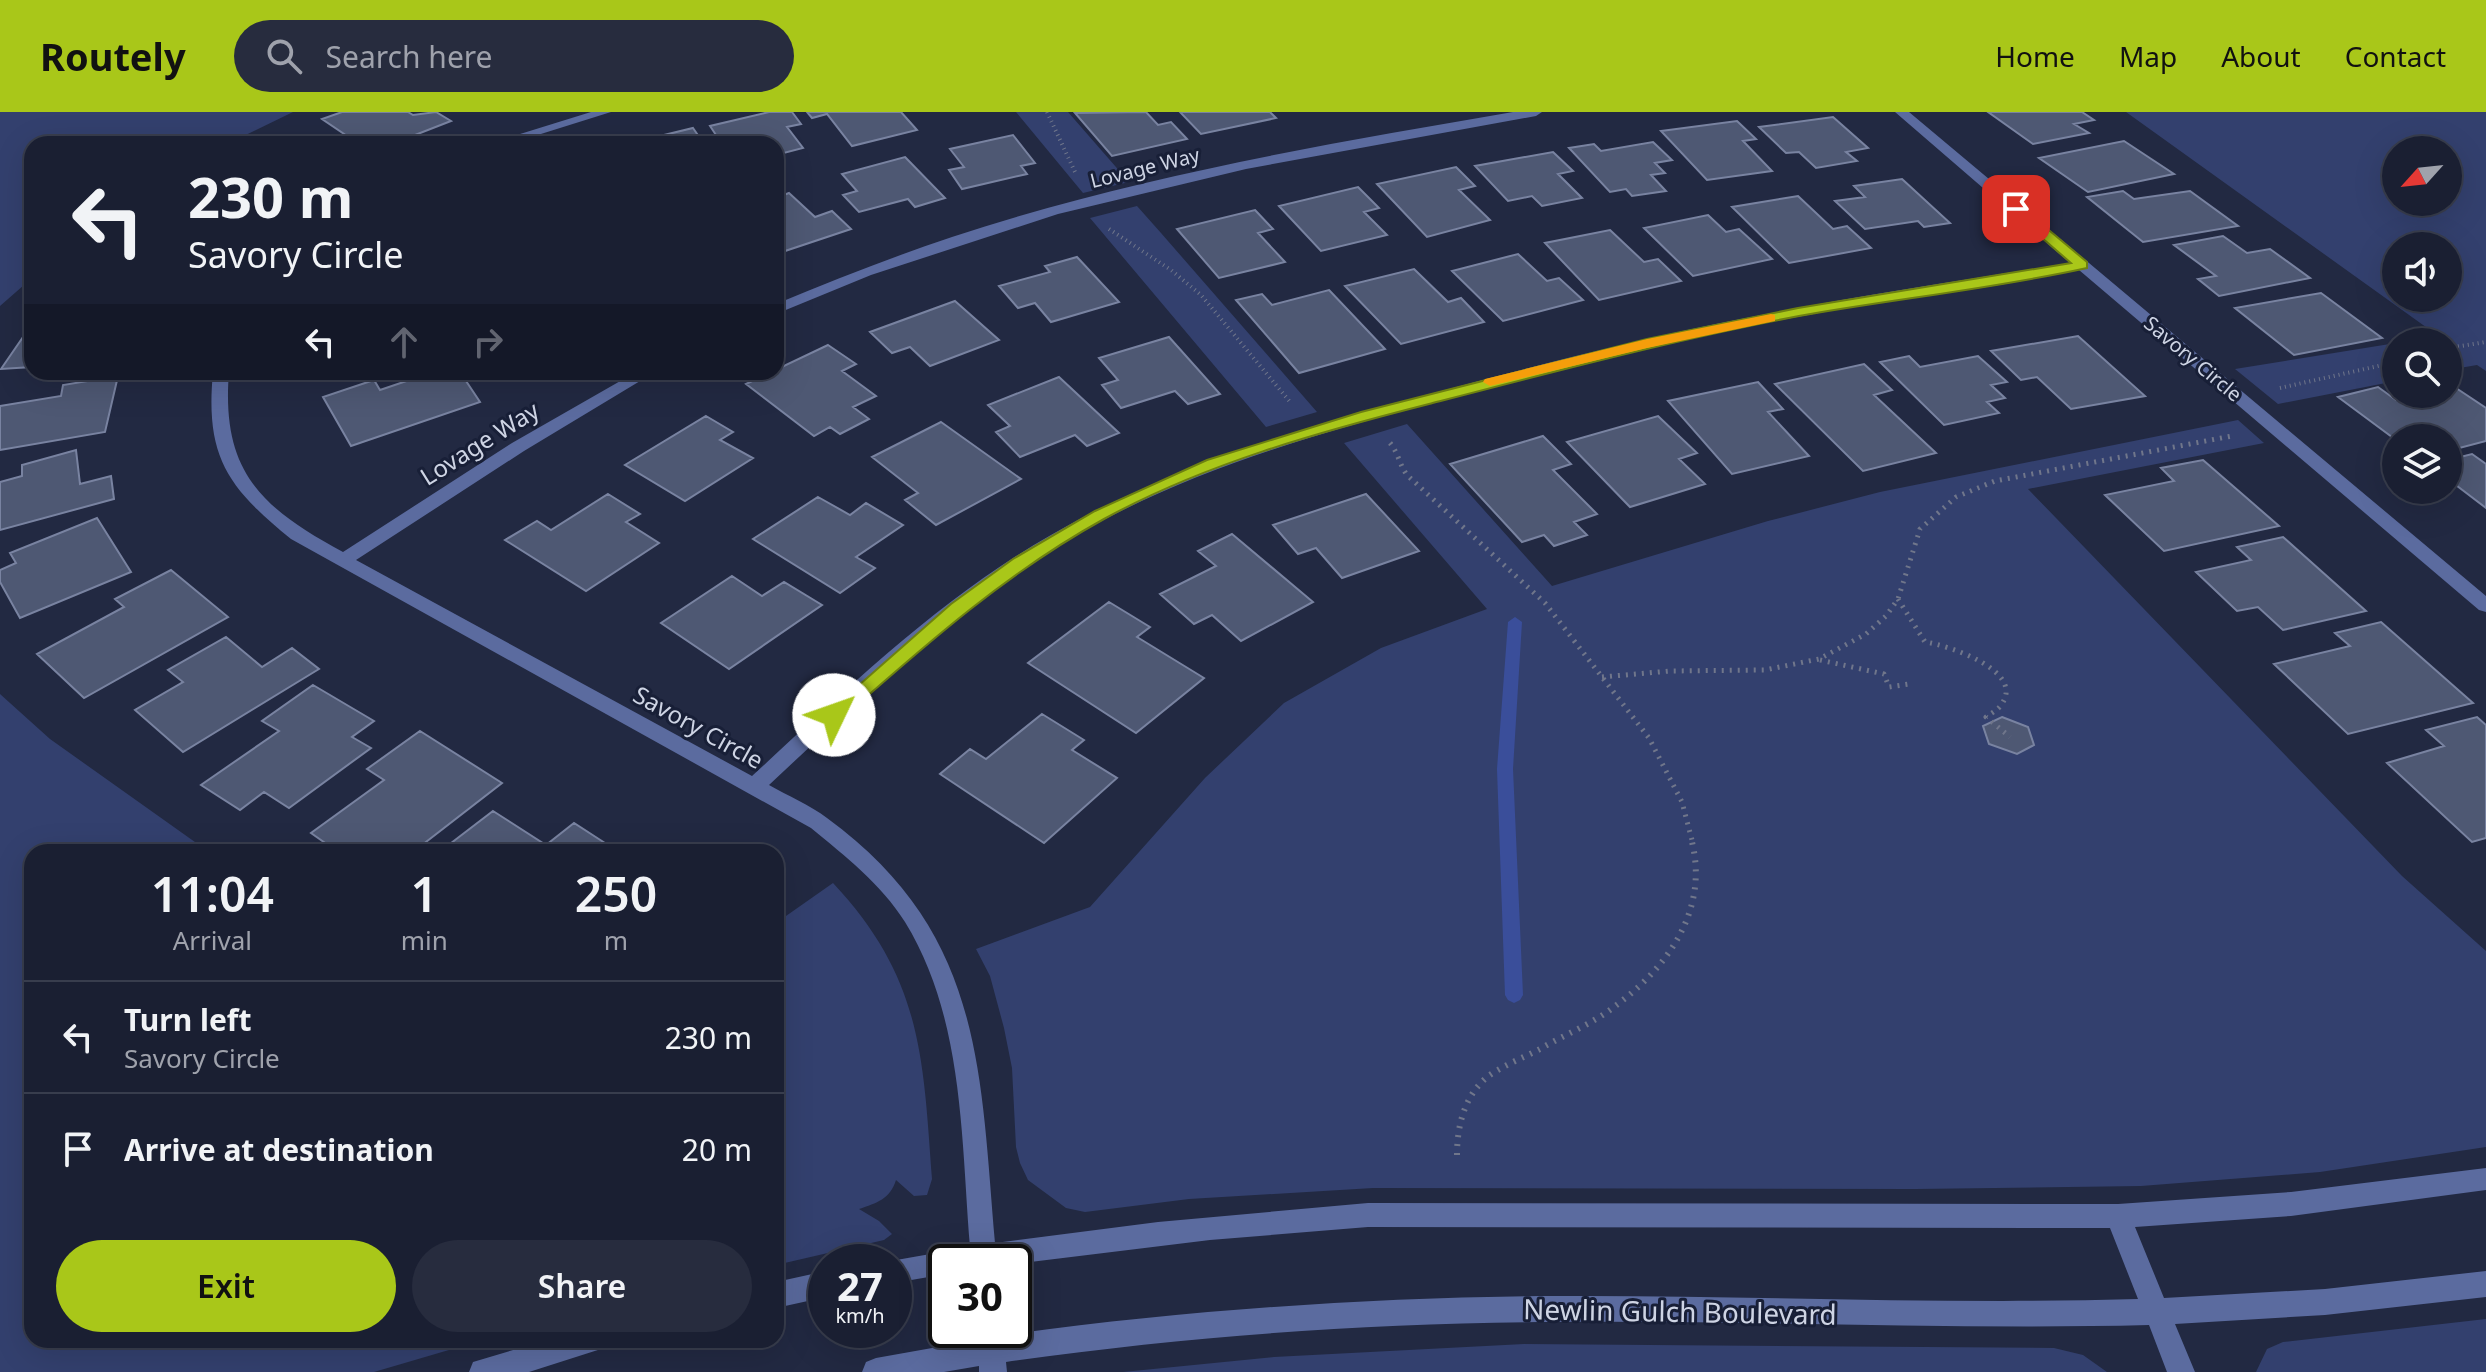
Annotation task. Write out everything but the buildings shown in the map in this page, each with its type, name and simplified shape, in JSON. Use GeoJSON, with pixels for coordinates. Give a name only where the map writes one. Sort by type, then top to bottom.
{"type":"FeatureCollection","features":[{"type":"Feature","properties":{"kind":"street"},"geometry":{"type":"LineString","coordinates":[[522,136],[605,112]]}},
{"type":"Feature","properties":{"kind":"street","name":"Lovage Way"},"geometry":{"type":"LineString","coordinates":[[784,306],[899,260],[1046,215],[1312,153],[1536,112]]}},
{"type":"Feature","properties":{"kind":"street","name":"Savory Circle"},"geometry":{"type":"LineString","coordinates":[[1901,112],[2486,606]]}},
{"type":"Feature","properties":{"kind":"street"},"geometry":{"type":"LineString","coordinates":[[753,788],[926,634],[1019,563],[1101,514],[1213,463],[1381,411],[1647,344],[1798,312],[2082,265]]}},
{"type":"Feature","properties":{"kind":"street","name":"Savory Circle"},"geometry":{"type":"LineString","coordinates":[[220,380],[217,404],[224,452],[240,483],[257,503],[297,535],[818,822],[858,853],[905,904],[927,942],[952,997],[964,1045],[982,1244]]}},
{"type":"Feature","properties":{"kind":"street","name":"Lovage Way"},"geometry":{"type":"LineString","coordinates":[[342,561],[518,447],[633,380]]}},
{"type":"Feature","properties":{"kind":"street"},"geometry":{"type":"LineString","coordinates":[[1032,1252],[1236,1224],[1368,1215],[2118,1216],[2291,1204],[2486,1179]]}},
{"type":"Feature","properties":{"kind":"street"},"geometry":{"type":"LineString","coordinates":[[2118,1216],[2181,1372]]}},
{"type":"Feature","properties":{"kind":"street","name":"Newlin Gulch Boulevard"},"geometry":{"type":"LineString","coordinates":[[876,1372],[992,1351],[1137,1331],[1401,1312],[1639,1309],[1945,1314],[2156,1311],[2269,1306],[2486,1284]]}},
{"type":"Feature","properties":{"kind":"street"},"geometry":{"type":"LineString","coordinates":[[784,1293],[808,1288]]}},
{"type":"Feature","properties":{"kind":"street"},"geometry":{"type":"LineString","coordinates":[[483,1372],[565,1348]]}},
{"type":"Feature","properties":{"kind":"path"},"geometry":{"type":"LineString","coordinates":[[1047,112],[1075,172]]}},
{"type":"Feature","properties":{"kind":"path"},"geometry":{"type":"LineString","coordinates":[[1103,223],[1123,241],[1171,270],[1201,295],[1294,406]]}},
{"type":"Feature","properties":{"kind":"path"},"geometry":{"type":"LineString","coordinates":[[2462,346],[2486,342]]}},
{"type":"Feature","properties":{"kind":"path"},"geometry":{"type":"LineString","coordinates":[[2277,389],[2382,365]]}},
{"type":"Feature","properties":{"kind":"path"},"geometry":{"type":"LineString","coordinates":[[1602,677],[1670,671],[1765,670],[1819,659],[1866,634],[1886,616],[1898,599],[1920,529],[1941,507],[1975,487],[2237,435]]}},
{"type":"Feature","properties":{"kind":"path"},"geometry":{"type":"LineString","coordinates":[[1389,442],[1395,449],[1400,467],[1545,603],[1655,747],[1682,802],[1697,862],[1693,909],[1676,944],[1638,988],[1581,1028],[1486,1078],[1465,1106],[1457,1133],[1457,1155]]}},
{"type":"Feature","properties":{"kind":"path"},"geometry":{"type":"LineString","coordinates":[[1898,599],[1925,642],[1957,647],[1991,668],[2004,692],[1999,709],[1986,717],[2010,737]]}},
{"type":"Feature","properties":{"kind":"path"},"geometry":{"type":"LineString","coordinates":[[1819,659],[1884,674],[1889,687],[1909,684]]}},
{"type":"Feature","properties":{"kind":"shaded area"},"geometry":{"type":"Polygon","coordinates":[[[0,112],[293,112],[244,136],[24,136],[24,285],[0,306],[0,112]]]}},
{"type":"Feature","properties":{"kind":"shaded area"},"geometry":{"type":"Polygon","coordinates":[[[1016,112],[1068,112],[1129,182],[1083,193],[1016,112]]]}},
{"type":"Feature","properties":{"kind":"shaded area"},"geometry":{"type":"Polygon","coordinates":[[[2126,112],[2486,112],[2486,371],[2477,365],[2462,368],[2462,328],[2427,328],[2405,312],[2462,312],[2462,232],[2382,232],[2382,296],[2126,112]]]}},
{"type":"Feature","properties":{"kind":"shaded area"},"geometry":{"type":"Polygon","coordinates":[[[1137,206],[1317,412],[1266,427],[1090,218],[1137,206]]]}},
{"type":"Feature","properties":{"kind":"shaded area"},"geometry":{"type":"Polygon","coordinates":[[[2382,345],[2382,384],[2278,404],[2235,369],[2382,345]]]}},
{"type":"Feature","properties":{"kind":"shaded area"},"geometry":{"type":"Polygon","coordinates":[[[2238,420],[2264,443],[2028,489],[2402,876],[2486,951],[2486,1147],[2320,1172],[2141,1186],[1915,1189],[1373,1188],[1189,1199],[1085,1212],[1066,1208],[1028,1180],[1016,1147],[1012,1068],[1004,1028],[990,976],[976,949],[1090,907],[1205,778],[1284,703],[1381,648],[1487,609],[1344,443],[1407,424],[1552,586],[1768,521],[1880,492],[2238,420]]]}},
{"type":"Feature","properties":{"kind":"shaded area"},"geometry":{"type":"Polygon","coordinates":[[[0,694],[50,739],[198,844],[24,844],[24,1348],[456,1348],[374,1372],[0,1372],[0,694]]]}},
{"type":"Feature","properties":{"kind":"shaded area"},"geometry":{"type":"Polygon","coordinates":[[[833,883],[885,952],[901,986],[920,1056],[932,1179],[927,1195],[914,1196],[896,1180],[886,1196],[859,1209],[879,1221],[892,1234],[884,1240],[867,1244],[808,1244],[808,1258],[784,1263],[784,917],[833,883]]]}},
{"type":"Feature","properties":{"kind":"shaded area"},"geometry":{"type":"Polygon","coordinates":[[[2486,1319],[2486,1372],[2256,1372],[2267,1349],[2283,1342],[2486,1319]]]}},
{"type":"Feature","properties":{"kind":"shaded area"},"geometry":{"type":"Polygon","coordinates":[[[1524,1344],[2054,1348],[2083,1355],[2107,1372],[1123,1372],[1274,1357],[1524,1344]]]}},
{"type":"Feature","properties":{"kind":"waterway"},"geometry":{"type":"LineString","coordinates":[[1514,995],[1505,769],[1515,622]]}},
{"type":"Feature","properties":{"kind":"slow traffic"},"geometry":{"type":"LineString","coordinates":[[1490,382],[1771,318]]}},
{"type":"Feature","properties":{"kind":"route"},"geometry":{"type":"LineString","coordinates":[[834,715],[957,608],[1019,563],[1101,514],[1213,463],[1366,416],[1647,344],[1798,312],[2082,265],[2016,209]]}}]}
